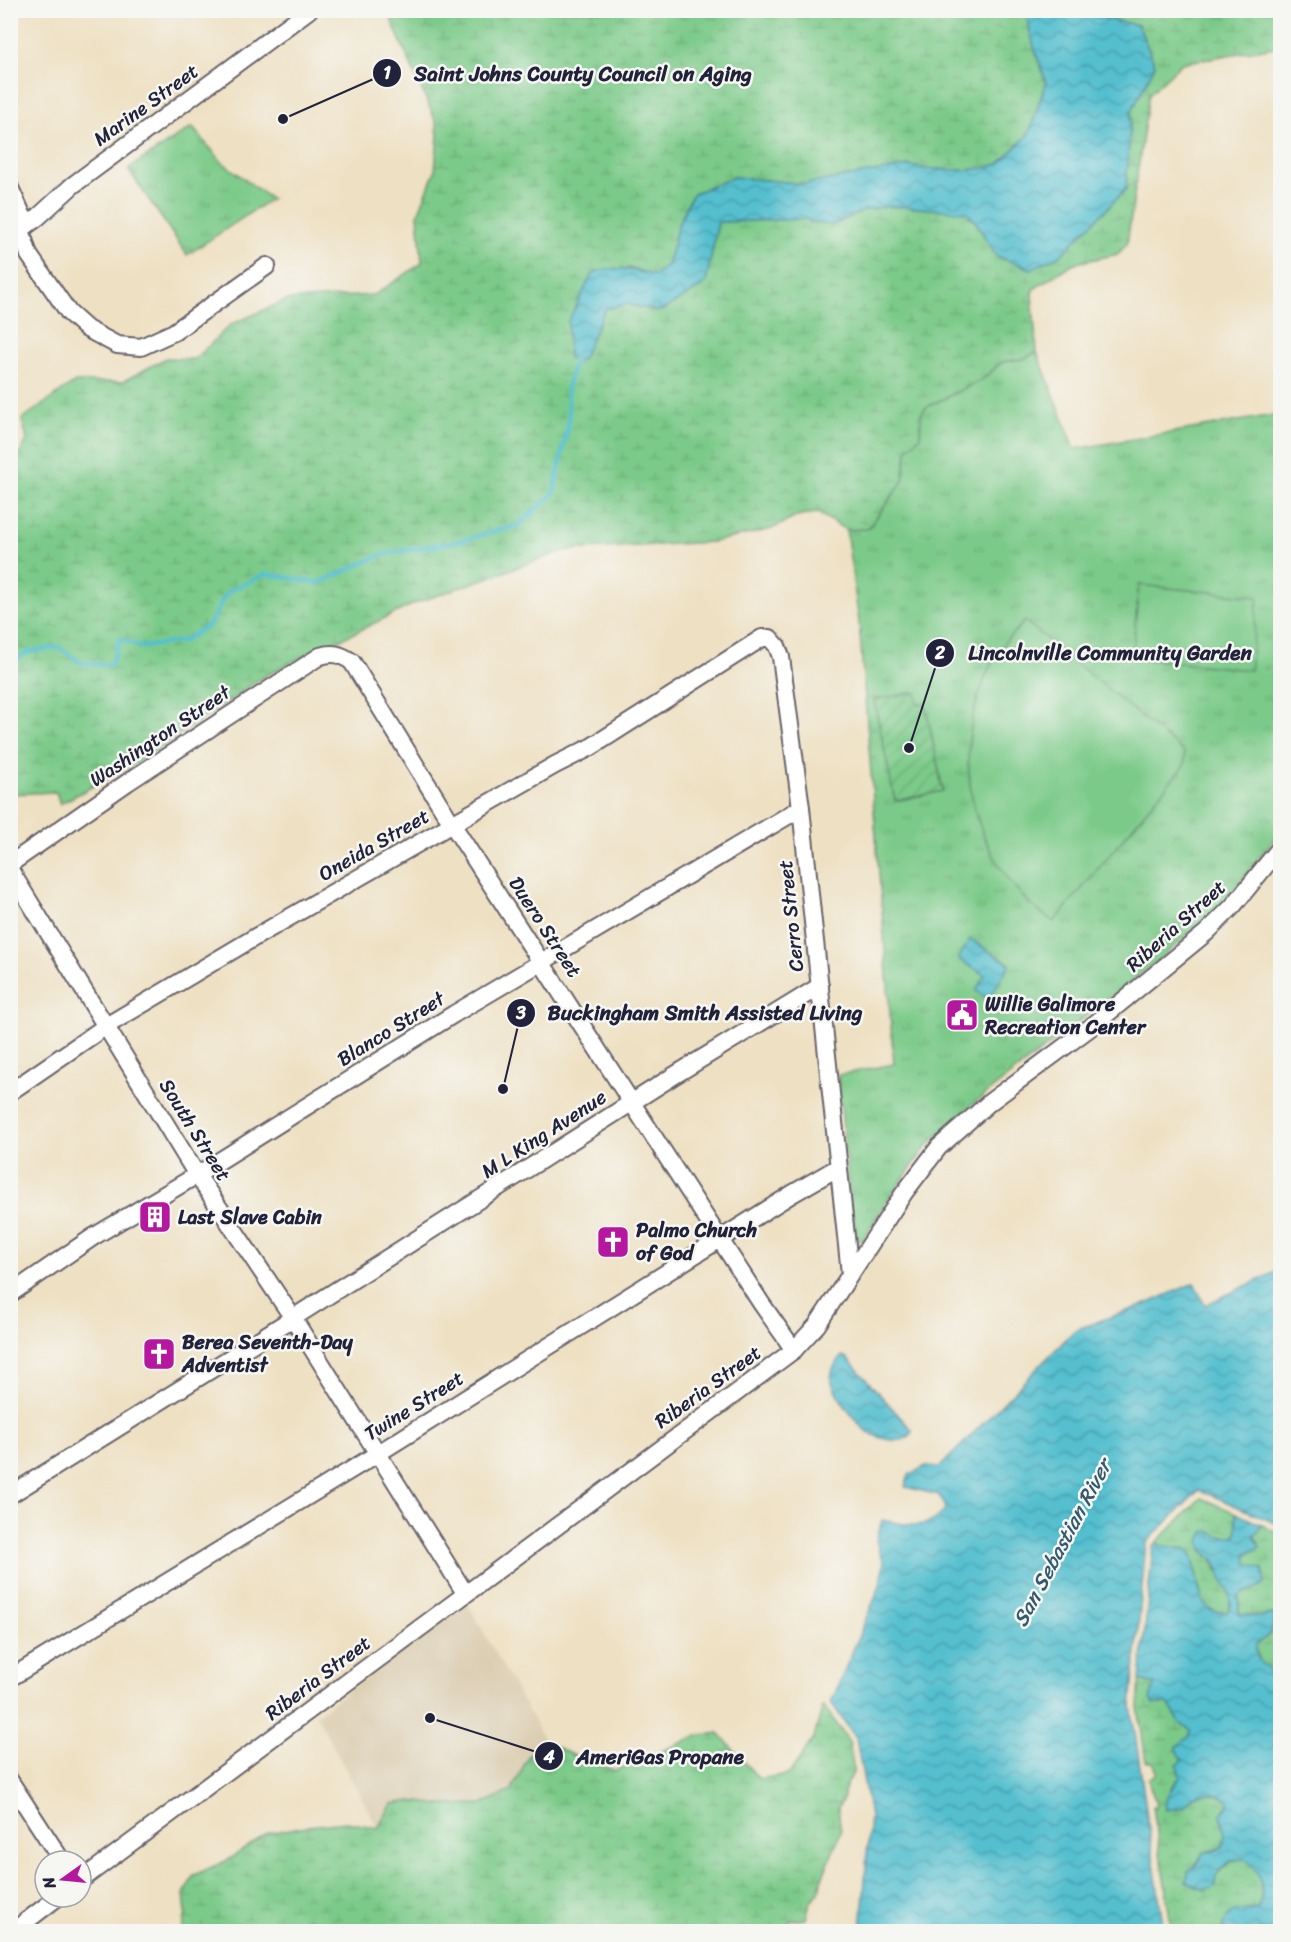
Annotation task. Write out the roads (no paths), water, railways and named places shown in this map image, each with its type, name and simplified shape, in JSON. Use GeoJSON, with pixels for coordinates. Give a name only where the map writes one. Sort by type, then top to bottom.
{"type":"FeatureCollection","features":[{"type":"Feature","properties":{"kind":"street","name":"Marine Street"},"geometry":{"type":"LineString","coordinates":[[20,230],[73,184],[309,10]]}},
{"type":"Feature","properties":{"kind":"street"},"geometry":{"type":"LineString","coordinates":[[10,188],[20,230],[29,255],[69,313],[87,329],[117,345],[141,347],[174,332],[267,266]]}},
{"type":"Feature","properties":{"kind":"street","name":"Cerro Street"},"geometry":{"type":"LineString","coordinates":[[762,638],[770,638],[777,646],[781,657],[801,808],[837,1168],[850,1274]]}},
{"type":"Feature","properties":{"kind":"street","name":"Oneida Street"},"geometry":{"type":"LineString","coordinates":[[10,1092],[106,1026],[452,824],[591,747],[762,638]]}},
{"type":"Feature","properties":{"kind":"street","name":"Duero Street"},"geometry":{"type":"LineString","coordinates":[[337,654],[352,662],[452,824],[761,1303],[794,1350]]}},
{"type":"Feature","properties":{"kind":"street","name":"Washington Street"},"geometry":{"type":"LineString","coordinates":[[10,864],[128,782],[320,656],[337,654]]}},
{"type":"Feature","properties":{"kind":"street","name":"Blanco Street"},"geometry":{"type":"LineString","coordinates":[[10,1294],[93,1237],[542,961],[801,808]]}},
{"type":"Feature","properties":{"kind":"street","name":"Riberia Street"},"geometry":{"type":"LineString","coordinates":[[93,1871],[794,1350],[816,1325],[904,1193],[939,1147],[990,1102],[1091,1027],[1207,932],[1233,906],[1281,848]]}},
{"type":"Feature","properties":{"kind":"street","name":"South Street"},"geometry":{"type":"LineString","coordinates":[[10,870],[197,1175],[293,1318],[465,1593]]}},
{"type":"Feature","properties":{"kind":"street","name":"M L King Avenue"},"geometry":{"type":"LineString","coordinates":[[10,1495],[820,986]]}},
{"type":"Feature","properties":{"kind":"street","name":"Twine Street"},"geometry":{"type":"LineString","coordinates":[[10,1678],[377,1454],[837,1168]]}},
{"type":"Feature","properties":{"kind":"street"},"geometry":{"type":"LineString","coordinates":[[10,1781],[54,1849]]}},
{"type":"Feature","properties":{"kind":"street"},"geometry":{"type":"LineString","coordinates":[[12,1932],[42,1909]]}},
{"type":"Feature","properties":{"kind":"water"},"geometry":{"type":"Polygon","coordinates":[[[1025,11],[1089,11],[1092,16],[1138,25],[1155,65],[1131,112],[1126,189],[1062,254],[1031,269],[996,256],[967,212],[892,206],[865,210],[832,225],[809,222],[808,219],[718,222],[706,282],[702,286],[663,310],[657,311],[627,304],[605,309],[582,360],[568,358],[568,322],[592,274],[615,268],[655,275],[668,264],[678,225],[695,193],[734,177],[805,184],[908,166],[964,170],[999,164],[1029,134],[1046,82],[1025,11]]]}},
{"type":"Feature","properties":{"kind":"water"},"geometry":{"type":"Polygon","coordinates":[[[970,939],[1010,964],[989,999],[976,991],[985,975],[958,959],[970,939]]]}},
{"type":"Feature","properties":{"kind":"water","name":"San Sebastian River"},"geometry":{"type":"Polygon","coordinates":[[[1280,1270],[1280,1525],[1199,1490],[1146,1543],[1131,1706],[1164,1931],[861,1931],[870,1816],[856,1738],[831,1703],[880,1585],[884,1562],[876,1541],[882,1520],[918,1525],[933,1520],[946,1507],[939,1495],[905,1487],[909,1475],[926,1466],[940,1467],[1075,1330],[1149,1303],[1194,1283],[1205,1305],[1280,1270]]]}},
{"type":"Feature","properties":{"kind":"water"},"geometry":{"type":"Polygon","coordinates":[[[842,1356],[847,1358],[912,1430],[909,1436],[897,1440],[882,1438],[868,1432],[854,1418],[832,1383],[832,1371],[842,1356]]]}},
{"type":"Feature","properties":{"kind":"water"},"geometry":{"type":"Polygon","coordinates":[[[1236,1513],[1262,1525],[1254,1536],[1260,1548],[1246,1553],[1247,1564],[1263,1569],[1264,1583],[1239,1596],[1239,1614],[1258,1617],[1274,1614],[1274,1625],[1271,1632],[1256,1644],[1259,1659],[1269,1669],[1272,1689],[1280,1691],[1280,1931],[1228,1931],[1223,1927],[1232,1913],[1257,1909],[1260,1903],[1262,1889],[1258,1875],[1245,1859],[1233,1860],[1224,1866],[1218,1874],[1216,1886],[1212,1888],[1201,1888],[1186,1881],[1189,1870],[1197,1866],[1203,1853],[1223,1847],[1225,1834],[1221,1814],[1229,1805],[1229,1800],[1206,1793],[1192,1798],[1183,1808],[1166,1810],[1167,1796],[1180,1777],[1177,1765],[1183,1760],[1177,1746],[1189,1737],[1191,1731],[1180,1723],[1168,1703],[1153,1704],[1150,1699],[1155,1684],[1140,1680],[1153,1546],[1157,1542],[1160,1546],[1188,1549],[1203,1600],[1216,1612],[1228,1612],[1231,1605],[1228,1589],[1215,1561],[1202,1550],[1200,1541],[1204,1532],[1209,1531],[1215,1535],[1236,1535],[1236,1513]]]}},
{"type":"Feature","properties":{"kind":"waterway"},"geometry":{"type":"LineString","coordinates":[[10,664],[28,652],[58,647],[82,663],[111,665],[120,639],[142,647],[183,641],[210,624],[227,592],[266,574],[319,583],[381,555],[460,541],[519,525],[554,493],[569,419],[567,389],[575,358]]}},
{"type":"Feature","properties":{"kind":"place","name":"Saint Johns County Council on Aging"},"geometry":{"type":"Point","coordinates":[283,119]}},
{"type":"Feature","properties":{"kind":"place","name":"Lincolnville Community Garden"},"geometry":{"type":"Point","coordinates":[909,748]}},
{"type":"Feature","properties":{"kind":"place","name":"Willie Galimore Recreation Center"},"geometry":{"type":"Point","coordinates":[962,1015]}},
{"type":"Feature","properties":{"kind":"place","name":"Buckingham Smith Assisted Living"},"geometry":{"type":"Point","coordinates":[503,1089]}},
{"type":"Feature","properties":{"kind":"place","name":"Last Slave Cabin"},"geometry":{"type":"Point","coordinates":[155,1217]}},
{"type":"Feature","properties":{"kind":"place","name":"Palmo Church of God"},"geometry":{"type":"Point","coordinates":[613,1242]}},
{"type":"Feature","properties":{"kind":"place","name":"Berea Seventh-Day Adventist"},"geometry":{"type":"Point","coordinates":[159,1354]}},
{"type":"Feature","properties":{"kind":"place","name":"AmeriGas Propane"},"geometry":{"type":"Point","coordinates":[430,1718]}}]}
